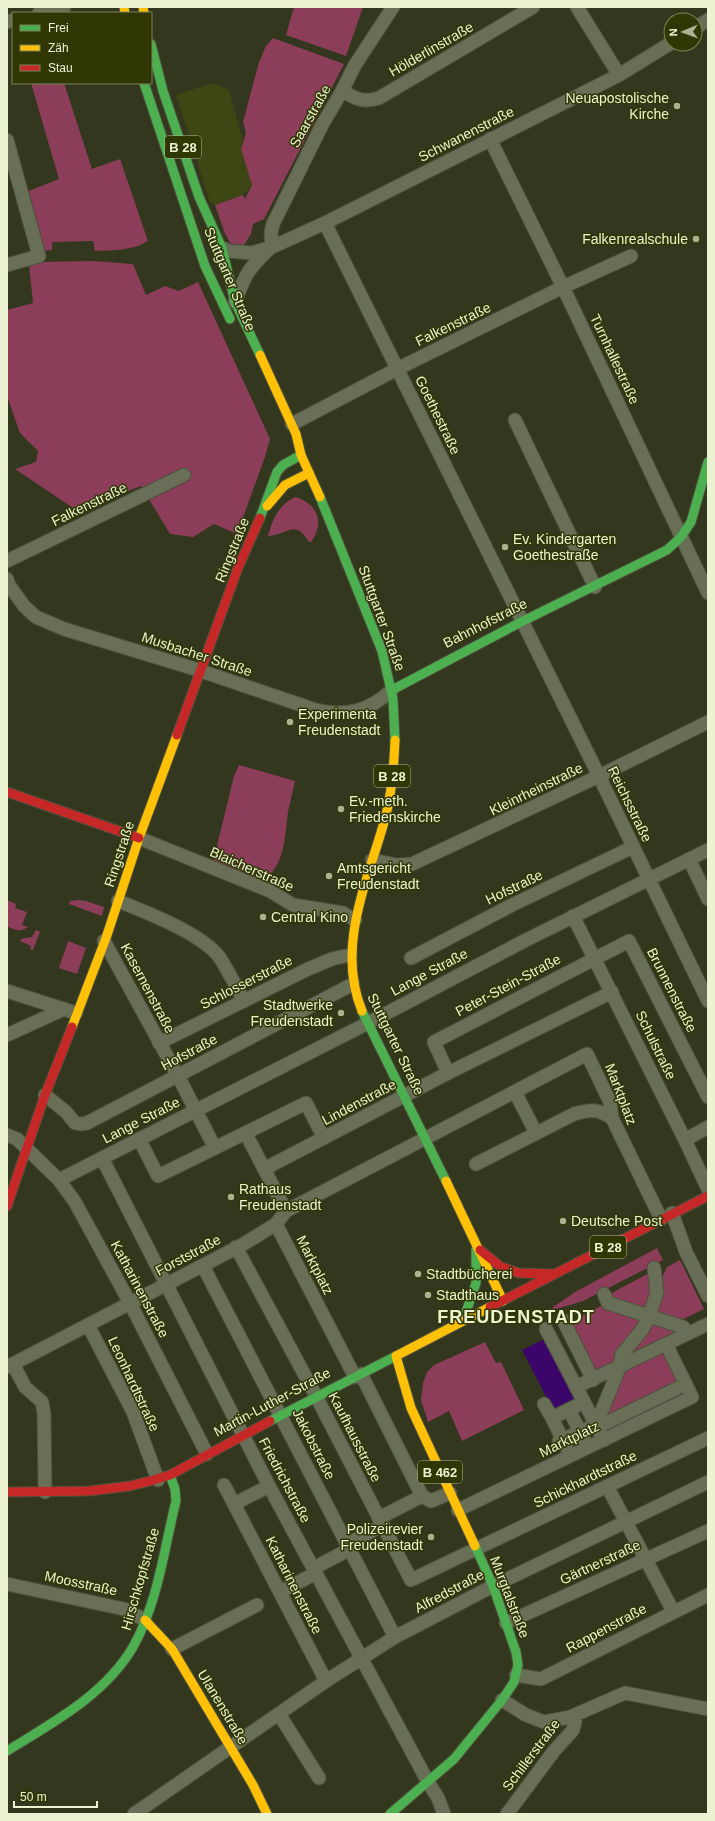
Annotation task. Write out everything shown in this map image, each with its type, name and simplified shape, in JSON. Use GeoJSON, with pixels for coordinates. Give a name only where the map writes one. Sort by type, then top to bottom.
{"type":"FeatureCollection","features":[{"type":"Feature","properties":{"kind":"main road","name":"Stuttgarter Straße"},"geometry":{"type":"LineString","coordinates":[[152,48],[163,91],[199,197],[222,248],[235,302],[292,424],[298,440],[301,455],[382,651],[392,690],[395,733],[391,790],[355,920],[350,955],[353,984],[368,1023],[427,1139],[503,1301]]}},
{"type":"Feature","properties":{"kind":"main road","name":"Stuttgarter Straße"},"geometry":{"type":"LineString","coordinates":[[144,84],[205,266],[233,324]]}},
{"type":"Feature","properties":{"kind":"main road","name":"B 28"},"geometry":{"type":"LineString","coordinates":[[205,266],[214,269],[235,302]]}},
{"type":"Feature","properties":{"kind":"main road","name":"Stuttgarter Straße"},"geometry":{"type":"LineString","coordinates":[[287,438],[301,455]]}},
{"type":"Feature","properties":{"kind":"main road","name":"Ringstraße"},"geometry":{"type":"LineString","coordinates":[[7,1206],[45,1095],[70,1011],[104,941],[139,838],[238,568],[262,513],[268,493],[277,472],[283,465],[301,455]]}},
{"type":"Feature","properties":{"kind":"main road","name":"Bahnhofstraße"},"geometry":{"type":"LineString","coordinates":[[392,690],[521,622],[595,587],[667,550],[681,537],[691,522],[705,486],[708,462]]}},
{"type":"Feature","properties":{"kind":"main road","name":"Ringstraße"},"geometry":{"type":"LineString","coordinates":[[262,513],[274,496],[285,485],[309,473]]}},
{"type":"Feature","properties":{"kind":"main road"},"geometry":{"type":"LineString","coordinates":[[7,792],[139,838]]}},
{"type":"Feature","properties":{"kind":"main road","name":"B 28"},"geometry":{"type":"LineString","coordinates":[[503,1301],[666,1216],[708,1196]]}},
{"type":"Feature","properties":{"kind":"main road","name":"Stuttgarter Straße"},"geometry":{"type":"LineString","coordinates":[[476,1246],[501,1267],[519,1273],[555,1274]]}},
{"type":"Feature","properties":{"kind":"main road","name":"Stuttgarter Straße"},"geometry":{"type":"LineString","coordinates":[[464,1321],[476,1283],[476,1246]]}},
{"type":"Feature","properties":{"kind":"main road","name":"Martin-Luther-Straße"},"geometry":{"type":"LineString","coordinates":[[7,1492],[109,1490],[164,1478],[281,1414],[503,1301]]}},
{"type":"Feature","properties":{"kind":"main road","name":"Murgtalstraße"},"geometry":{"type":"LineString","coordinates":[[390,1814],[454,1759],[502,1700],[514,1682],[518,1665],[516,1652],[493,1586],[411,1408],[396,1356]]}},
{"type":"Feature","properties":{"kind":"main road","name":"Hirschkopfstraße"},"geometry":{"type":"LineString","coordinates":[[7,1751],[81,1702],[103,1683],[120,1665],[132,1649],[145,1620],[176,1502],[174,1489],[164,1478]]}},
{"type":"Feature","properties":{"kind":"main road","name":"Ulanenstraße"},"geometry":{"type":"LineString","coordinates":[[145,1620],[172,1649],[253,1785],[267,1814]]}},
{"type":"Feature","properties":{"kind":"street"},"geometry":{"type":"LineString","coordinates":[[43,12],[64,7]]}},
{"type":"Feature","properties":{"kind":"street","name":"Saarstraße"},"geometry":{"type":"LineString","coordinates":[[272,247],[271,233],[273,224],[304,158],[355,65],[393,7]]}},
{"type":"Feature","properties":{"kind":"street","name":"Hölderlinstraße"},"geometry":{"type":"LineString","coordinates":[[342,91],[360,101],[370,101],[378,98],[533,7]]}},
{"type":"Feature","properties":{"kind":"street"},"geometry":{"type":"LineString","coordinates":[[577,7],[619,75]]}},
{"type":"Feature","properties":{"kind":"street","name":"Schwanenstraße"},"geometry":{"type":"LineString","coordinates":[[222,248],[229,251],[252,253],[272,247],[325,223],[619,75],[663,48]]}},
{"type":"Feature","properties":{"kind":"street","name":"Turnhallestraße"},"geometry":{"type":"LineString","coordinates":[[490,139],[564,287],[708,593]]}},
{"type":"Feature","properties":{"kind":"street"},"geometry":{"type":"LineString","coordinates":[[7,140],[39,256],[7,265]]}},
{"type":"Feature","properties":{"kind":"street","name":"Goethestraße"},"geometry":{"type":"LineString","coordinates":[[325,223],[521,622]]}},
{"type":"Feature","properties":{"kind":"street","name":"Schwanenstraße"},"geometry":{"type":"LineString","coordinates":[[235,302],[245,276],[252,265],[272,247]]}},
{"type":"Feature","properties":{"kind":"street","name":"Falkenstraße"},"geometry":{"type":"LineString","coordinates":[[292,424],[398,369],[564,287],[631,256]]}},
{"type":"Feature","properties":{"kind":"street"},"geometry":{"type":"LineString","coordinates":[[515,420],[595,587]]}},
{"type":"Feature","properties":{"kind":"street","name":"Falkenstraße"},"geometry":{"type":"LineString","coordinates":[[7,562],[184,475]]}},
{"type":"Feature","properties":{"kind":"street","name":"Musbacher Straße"},"geometry":{"type":"LineString","coordinates":[[7,579],[24,606],[36,617],[64,629],[201,671],[275,697],[329,713],[344,713],[360,710],[379,702],[392,690]]}},
{"type":"Feature","properties":{"kind":"street","name":"Reichsstraße"},"geometry":{"type":"LineString","coordinates":[[521,622],[599,776],[708,1001]]}},
{"type":"Feature","properties":{"kind":"street","name":"Kleinrheinstraße"},"geometry":{"type":"LineString","coordinates":[[372,860],[397,865],[412,864],[599,776],[708,722]]}},
{"type":"Feature","properties":{"kind":"street","name":"Blaicherstraße"},"geometry":{"type":"LineString","coordinates":[[139,838],[270,891],[289,903],[343,913],[355,920]]}},
{"type":"Feature","properties":{"kind":"street","name":"Hofstraße"},"geometry":{"type":"LineString","coordinates":[[411,958],[512,905],[633,847]]}},
{"type":"Feature","properties":{"kind":"street","name":"Lange Straße"},"geometry":{"type":"LineString","coordinates":[[59,1180],[368,1023],[442,983],[573,916],[708,850]]}},
{"type":"Feature","properties":{"kind":"street"},"geometry":{"type":"LineString","coordinates":[[689,859],[708,899]]}},
{"type":"Feature","properties":{"kind":"street"},"geometry":{"type":"LineString","coordinates":[[118,902],[164,920],[207,946],[219,957],[244,1001]]}},
{"type":"Feature","properties":{"kind":"street","name":"Schulstraße"},"geometry":{"type":"LineString","coordinates":[[573,916],[612,992],[708,1189]]}},
{"type":"Feature","properties":{"kind":"street","name":"Kasernenstraße"},"geometry":{"type":"LineString","coordinates":[[104,941],[178,1076],[215,1148]]}},
{"type":"Feature","properties":{"kind":"street","name":"Peter-Stein-Straße"},"geometry":{"type":"LineString","coordinates":[[448,1073],[434,1042],[629,941]]}},
{"type":"Feature","properties":{"kind":"street","name":"Brunnenstraße"},"geometry":{"type":"LineString","coordinates":[[629,941],[708,1097]]}},
{"type":"Feature","properties":{"kind":"street","name":"Schlosserstraße"},"geometry":{"type":"LineString","coordinates":[[159,1043],[308,968],[332,959],[350,955]]}},
{"type":"Feature","properties":{"kind":"street","name":"Hofstraße"},"geometry":{"type":"LineString","coordinates":[[45,1095],[66,1112],[75,1123],[87,1123],[353,984]]}},
{"type":"Feature","properties":{"kind":"street"},"geometry":{"type":"LineString","coordinates":[[7,991],[70,1011]]}},
{"type":"Feature","properties":{"kind":"street","name":"Lindenstraße"},"geometry":{"type":"LineString","coordinates":[[264,1169],[448,1073],[612,992]]}},
{"type":"Feature","properties":{"kind":"street"},"geometry":{"type":"LineString","coordinates":[[7,1035],[70,1011]]}},
{"type":"Feature","properties":{"kind":"street","name":"Marktplatz"},"geometry":{"type":"LineString","coordinates":[[422,1496],[276,1224],[286,1211],[427,1139],[587,1054],[610,1102],[612,1118],[683,1246],[708,1296]]}},
{"type":"Feature","properties":{"kind":"street"},"geometry":{"type":"LineString","coordinates":[[516,1092],[536,1133]]}},
{"type":"Feature","properties":{"kind":"street"},"geometry":{"type":"LineString","coordinates":[[139,1139],[158,1176],[246,1134],[306,1103],[324,1138]]}},
{"type":"Feature","properties":{"kind":"street"},"geometry":{"type":"LineString","coordinates":[[476,1164],[583,1111],[597,1110],[612,1118]]}},
{"type":"Feature","properties":{"kind":"street"},"geometry":{"type":"LineString","coordinates":[[685,1140],[708,1127]]}},
{"type":"Feature","properties":{"kind":"street"},"geometry":{"type":"LineString","coordinates":[[246,1134],[286,1211]]}},
{"type":"Feature","properties":{"kind":"street","name":"Katharinenstraße"},"geometry":{"type":"LineString","coordinates":[[7,1135],[17,1138],[27,1150],[59,1180],[75,1202],[130,1303],[207,1454]]}},
{"type":"Feature","properties":{"kind":"street","name":"Friedrichstraße"},"geometry":{"type":"LineString","coordinates":[[102,1158],[269,1486],[438,1798],[444,1814]]}},
{"type":"Feature","properties":{"kind":"street","name":"Forststraße"},"geometry":{"type":"LineString","coordinates":[[10,1366],[203,1266],[276,1224]]}},
{"type":"Feature","properties":{"kind":"street","name":"Kaufhausstraße"},"geometry":{"type":"LineString","coordinates":[[236,1247],[316,1396],[411,1580],[476,1549]]}},
{"type":"Feature","properties":{"kind":"street","name":"Jakobstraße"},"geometry":{"type":"LineString","coordinates":[[203,1266],[281,1414],[395,1637]]}},
{"type":"Feature","properties":{"kind":"street"},"geometry":{"type":"LineString","coordinates":[[596,1425],[620,1366],[622,1354],[642,1330],[650,1317],[656,1292],[654,1268]]}},
{"type":"Feature","properties":{"kind":"street"},"geometry":{"type":"LineString","coordinates":[[604,1294],[608,1303],[683,1327],[688,1333]]}},
{"type":"Feature","properties":{"kind":"street"},"geometry":{"type":"LineString","coordinates":[[563,1320],[593,1380]]}},
{"type":"Feature","properties":{"kind":"street"},"geometry":{"type":"LineString","coordinates":[[576,1388],[708,1324]]}},
{"type":"Feature","properties":{"kind":"street","name":"Leonhardtstraße"},"geometry":{"type":"LineString","coordinates":[[88,1325],[133,1412],[164,1478]]}},
{"type":"Feature","properties":{"kind":"street"},"geometry":{"type":"LineString","coordinates":[[546,1329],[604,1440]]}},
{"type":"Feature","properties":{"kind":"street"},"geometry":{"type":"LineString","coordinates":[[558,1351],[574,1343]]}},
{"type":"Feature","properties":{"kind":"street"},"geometry":{"type":"LineString","coordinates":[[561,1441],[596,1425],[604,1424],[686,1384],[666,1344]]}},
{"type":"Feature","properties":{"kind":"street"},"geometry":{"type":"LineString","coordinates":[[10,1366],[25,1387],[42,1402],[44,1413],[45,1492]]}},
{"type":"Feature","properties":{"kind":"street","name":"Marktplatz"},"geometry":{"type":"LineString","coordinates":[[458,1510],[483,1495],[570,1457],[692,1397],[686,1384]]}},
{"type":"Feature","properties":{"kind":"street"},"geometry":{"type":"LineString","coordinates":[[552,1418],[584,1402]]}},
{"type":"Feature","properties":{"kind":"street"},"geometry":{"type":"LineString","coordinates":[[544,1404],[570,1457]]}},
{"type":"Feature","properties":{"kind":"street"},"geometry":{"type":"LineString","coordinates":[[569,1410],[588,1448]]}},
{"type":"Feature","properties":{"kind":"street","name":"Schickhardtstraße"},"geometry":{"type":"LineString","coordinates":[[476,1549],[708,1438]]}},
{"type":"Feature","properties":{"kind":"street","name":"Alfredstraße"},"geometry":{"type":"LineString","coordinates":[[134,1814],[326,1681],[395,1637],[493,1586],[625,1524],[708,1482]]}},
{"type":"Feature","properties":{"kind":"street","name":"Katharinenstraße"},"geometry":{"type":"LineString","coordinates":[[224,1485],[326,1681]]}},
{"type":"Feature","properties":{"kind":"street"},"geometry":{"type":"LineString","coordinates":[[234,1504],[269,1486]]}},
{"type":"Feature","properties":{"kind":"street"},"geometry":{"type":"LineString","coordinates":[[607,1486],[625,1524],[672,1612]]}},
{"type":"Feature","properties":{"kind":"street"},"geometry":{"type":"LineString","coordinates":[[280,1592],[349,1547],[381,1522],[422,1496],[431,1501],[450,1493]]}},
{"type":"Feature","properties":{"kind":"street","name":"Gärtnerstraße"},"geometry":{"type":"LineString","coordinates":[[506,1623],[708,1531]]}},
{"type":"Feature","properties":{"kind":"street","name":"Moosstraße"},"geometry":{"type":"LineString","coordinates":[[7,1584],[124,1609],[145,1620]]}},
{"type":"Feature","properties":{"kind":"street","name":"Rappenstraße"},"geometry":{"type":"LineString","coordinates":[[516,1675],[541,1679],[708,1594]]}},
{"type":"Feature","properties":{"kind":"street"},"geometry":{"type":"LineString","coordinates":[[172,1649],[257,1605]]}},
{"type":"Feature","properties":{"kind":"street"},"geometry":{"type":"LineString","coordinates":[[570,1716],[625,1693],[708,1709]]}},
{"type":"Feature","properties":{"kind":"street","name":"Schillerstraße"},"geometry":{"type":"LineString","coordinates":[[502,1700],[526,1715],[544,1722],[570,1716],[574,1722],[573,1730],[554,1751],[507,1814]]}},
{"type":"Feature","properties":{"kind":"street"},"geometry":{"type":"LineString","coordinates":[[279,1714],[319,1778]]}},
{"type":"Feature","properties":{"kind":"shaded area"},"geometry":{"type":"Polygon","coordinates":[[[294,7],[363,7],[346,56],[286,35],[294,7]]]}},
{"type":"Feature","properties":{"kind":"shaded area"},"geometry":{"type":"Polygon","coordinates":[[[273,38],[344,64],[264,219],[253,224],[251,234],[244,245],[231,244],[225,234],[215,205],[243,195],[245,199],[252,185],[241,149],[246,133],[243,122],[259,62],[266,46],[273,38]]]}},
{"type":"Feature","properties":{"kind":"shaded area"},"geometry":{"type":"Polygon","coordinates":[[[213,83],[229,90],[243,142],[241,149],[252,185],[243,195],[215,205],[210,202],[176,95],[213,83]]]}},
{"type":"Feature","properties":{"kind":"shaded area"},"geometry":{"type":"Polygon","coordinates":[[[31,84],[64,84],[92,169],[120,159],[148,241],[136,247],[95,251],[93,241],[52,242],[52,250],[43,251],[29,191],[59,179],[31,84]]]}},
{"type":"Feature","properties":{"kind":"shaded area"},"geometry":{"type":"Polygon","coordinates":[[[91,261],[133,264],[146,295],[165,286],[179,291],[198,282],[270,439],[237,534],[214,524],[193,537],[170,534],[141,486],[76,510],[15,469],[36,462],[38,451],[20,433],[7,396],[7,310],[33,303],[29,265],[44,262],[91,261]]]}},
{"type":"Feature","properties":{"kind":"shaded area"},"geometry":{"type":"Polygon","coordinates":[[[295,497],[309,504],[317,515],[318,528],[311,542],[309,542],[304,535],[295,529],[268,536],[277,513],[289,500],[295,497]]]}},
{"type":"Feature","properties":{"kind":"shaded area"},"geometry":{"type":"Polygon","coordinates":[[[239,765],[295,781],[288,812],[283,850],[276,867],[263,880],[213,862],[234,776],[239,765]]]}},
{"type":"Feature","properties":{"kind":"shaded area"},"geometry":{"type":"Polygon","coordinates":[[[7,900],[16,904],[15,908],[27,912],[22,925],[28,927],[25,929],[15,930],[7,926],[7,900]]]}},
{"type":"Feature","properties":{"kind":"shaded area"},"geometry":{"type":"Polygon","coordinates":[[[78,900],[104,907],[102,916],[69,904],[70,901],[78,900]]]}},
{"type":"Feature","properties":{"kind":"shaded area"},"geometry":{"type":"Polygon","coordinates":[[[36,930],[40,932],[33,950],[30,949],[31,946],[20,941],[21,939],[32,937],[36,930]]]}},
{"type":"Feature","properties":{"kind":"shaded area"},"geometry":{"type":"Polygon","coordinates":[[[68,941],[86,948],[77,974],[59,968],[68,941]]]}},
{"type":"Feature","properties":{"kind":"shaded area"},"geometry":{"type":"Polygon","coordinates":[[[657,1248],[663,1260],[583,1301],[546,1312],[575,1292],[657,1248]]]}},
{"type":"Feature","properties":{"kind":"shaded area"},"geometry":{"type":"Polygon","coordinates":[[[680,1260],[704,1309],[677,1322],[653,1314],[660,1282],[667,1267],[680,1260]]]}},
{"type":"Feature","properties":{"kind":"shaded area"},"geometry":{"type":"Polygon","coordinates":[[[651,1272],[654,1287],[648,1314],[611,1301],[608,1295],[651,1272]]]}},
{"type":"Feature","properties":{"kind":"shaded area"},"geometry":{"type":"Polygon","coordinates":[[[605,1304],[646,1318],[616,1364],[592,1375],[566,1324],[605,1304]]]}},
{"type":"Feature","properties":{"kind":"shaded area"},"geometry":{"type":"Polygon","coordinates":[[[650,1320],[684,1332],[623,1360],[650,1320]]]}},
{"type":"Feature","properties":{"kind":"shaded area"},"geometry":{"type":"Polygon","coordinates":[[[547,1338],[578,1397],[553,1410],[522,1350],[547,1338]]]}},
{"type":"Feature","properties":{"kind":"shaded area"},"geometry":{"type":"Polygon","coordinates":[[[485,1342],[496,1363],[501,1362],[524,1410],[462,1441],[449,1411],[428,1422],[421,1400],[423,1383],[427,1372],[434,1365],[485,1342]]]}},
{"type":"Feature","properties":{"kind":"shaded area"},"geometry":{"type":"Polygon","coordinates":[[[665,1347],[683,1384],[601,1423],[620,1371],[665,1347]]]}},
{"type":"Feature","properties":{"kind":"traffic: fast"},"geometry":{"type":"LineString","coordinates":[[152,48],[163,91],[199,197],[222,248],[235,302],[260,355]]}},
{"type":"Feature","properties":{"kind":"traffic: fast"},"geometry":{"type":"LineString","coordinates":[[144,84],[205,266],[230,319]]}},
{"type":"Feature","properties":{"kind":"traffic: fast"},"geometry":{"type":"LineString","coordinates":[[260,518],[277,472],[283,465],[301,455]]}},
{"type":"Feature","properties":{"kind":"traffic: fast"},"geometry":{"type":"LineString","coordinates":[[392,690],[521,622],[667,550],[681,537],[691,522],[708,462]]}},
{"type":"Feature","properties":{"kind":"traffic: fast"},"geometry":{"type":"LineString","coordinates":[[320,497],[382,651],[393,699],[395,740]]}},
{"type":"Feature","properties":{"kind":"traffic: fast"},"geometry":{"type":"LineString","coordinates":[[362,1011],[446,1181]]}},
{"type":"Feature","properties":{"kind":"traffic: fast"},"geometry":{"type":"LineString","coordinates":[[463,1321],[476,1283],[476,1250]]}},
{"type":"Feature","properties":{"kind":"traffic: fast"},"geometry":{"type":"LineString","coordinates":[[270,1421],[396,1356]]}},
{"type":"Feature","properties":{"kind":"traffic: fast"},"geometry":{"type":"LineString","coordinates":[[7,1751],[59,1718],[93,1694],[108,1680],[133,1647],[149,1612],[159,1576],[176,1501],[175,1489],[170,1475]]}},
{"type":"Feature","properties":{"kind":"traffic: fast"},"geometry":{"type":"LineString","coordinates":[[390,1814],[454,1759],[502,1700],[514,1682],[518,1665],[516,1652],[493,1586],[475,1546]]}},
{"type":"Feature","properties":{"kind":"traffic: slow"},"geometry":{"type":"LineString","coordinates":[[124,7],[125,12]]}},
{"type":"Feature","properties":{"kind":"traffic: slow"},"geometry":{"type":"LineString","coordinates":[[143,7],[144,12]]}},
{"type":"Feature","properties":{"kind":"traffic: slow"},"geometry":{"type":"LineString","coordinates":[[260,355],[296,434],[301,455],[320,497]]}},
{"type":"Feature","properties":{"kind":"traffic: slow"},"geometry":{"type":"LineString","coordinates":[[267,506],[285,485],[309,473]]}},
{"type":"Feature","properties":{"kind":"traffic: slow"},"geometry":{"type":"LineString","coordinates":[[72,1027],[106,938],[139,838],[177,735]]}},
{"type":"Feature","properties":{"kind":"traffic: slow"},"geometry":{"type":"LineString","coordinates":[[362,1011],[355,986],[352,962],[353,937],[364,888],[390,797],[395,740]]}},
{"type":"Feature","properties":{"kind":"traffic: slow"},"geometry":{"type":"LineString","coordinates":[[446,1181],[503,1301]]}},
{"type":"Feature","properties":{"kind":"traffic: slow"},"geometry":{"type":"LineString","coordinates":[[475,1546],[411,1408],[396,1356],[490,1307]]}},
{"type":"Feature","properties":{"kind":"traffic: slow"},"geometry":{"type":"LineString","coordinates":[[145,1620],[172,1649],[253,1785],[267,1814]]}},
{"type":"Feature","properties":{"kind":"traffic: jam"},"geometry":{"type":"LineString","coordinates":[[177,735],[238,568],[260,518]]}},
{"type":"Feature","properties":{"kind":"traffic: jam"},"geometry":{"type":"LineString","coordinates":[[7,792],[139,838]]}},
{"type":"Feature","properties":{"kind":"traffic: jam"},"geometry":{"type":"LineString","coordinates":[[7,1206],[45,1095],[72,1027]]}},
{"type":"Feature","properties":{"kind":"traffic: jam"},"geometry":{"type":"LineString","coordinates":[[490,1307],[708,1196]]}},
{"type":"Feature","properties":{"kind":"traffic: jam"},"geometry":{"type":"LineString","coordinates":[[480,1250],[501,1267],[519,1273],[553,1274]]}},
{"type":"Feature","properties":{"kind":"traffic: jam"},"geometry":{"type":"LineString","coordinates":[[7,1492],[89,1491],[130,1486],[150,1481],[170,1475],[270,1421]]}},
{"type":"Feature","properties":{"kind":"place","name":"Neuapostolische Kirche"},"geometry":{"type":"Point","coordinates":[677,106]}},
{"type":"Feature","properties":{"kind":"place","name":"Falkenrealschule"},"geometry":{"type":"Point","coordinates":[696,239]}},
{"type":"Feature","properties":{"kind":"place","name":"Ev. Kindergarten Goethestraße"},"geometry":{"type":"Point","coordinates":[505,547]}},
{"type":"Feature","properties":{"kind":"place","name":"Experimenta Freudenstadt"},"geometry":{"type":"Point","coordinates":[290,722]}},
{"type":"Feature","properties":{"kind":"place","name":"Ev.-meth. Friedenskirche"},"geometry":{"type":"Point","coordinates":[341,809]}},
{"type":"Feature","properties":{"kind":"place","name":"Amtsgericht Freudenstadt"},"geometry":{"type":"Point","coordinates":[329,876]}},
{"type":"Feature","properties":{"kind":"place","name":"Central Kino"},"geometry":{"type":"Point","coordinates":[263,917]}},
{"type":"Feature","properties":{"kind":"place","name":"Stadtwerke Freudenstadt"},"geometry":{"type":"Point","coordinates":[341,1013]}},
{"type":"Feature","properties":{"kind":"place","name":"Rathaus Freudenstadt"},"geometry":{"type":"Point","coordinates":[231,1197]}},
{"type":"Feature","properties":{"kind":"place","name":"Deutsche Post"},"geometry":{"type":"Point","coordinates":[563,1221]}},
{"type":"Feature","properties":{"kind":"place","name":"Stadtbücherei"},"geometry":{"type":"Point","coordinates":[418,1274]}},
{"type":"Feature","properties":{"kind":"place","name":"Stadthaus"},"geometry":{"type":"Point","coordinates":[428,1295]}},
{"type":"Feature","properties":{"kind":"place","name":"Polizeirevier Freudenstadt"},"geometry":{"type":"Point","coordinates":[431,1537]}},
{"type":"Feature","properties":{"kind":"district","name":"FREUDENSTADT"},"geometry":{"type":"Point","coordinates":[516,1317]}}]}
